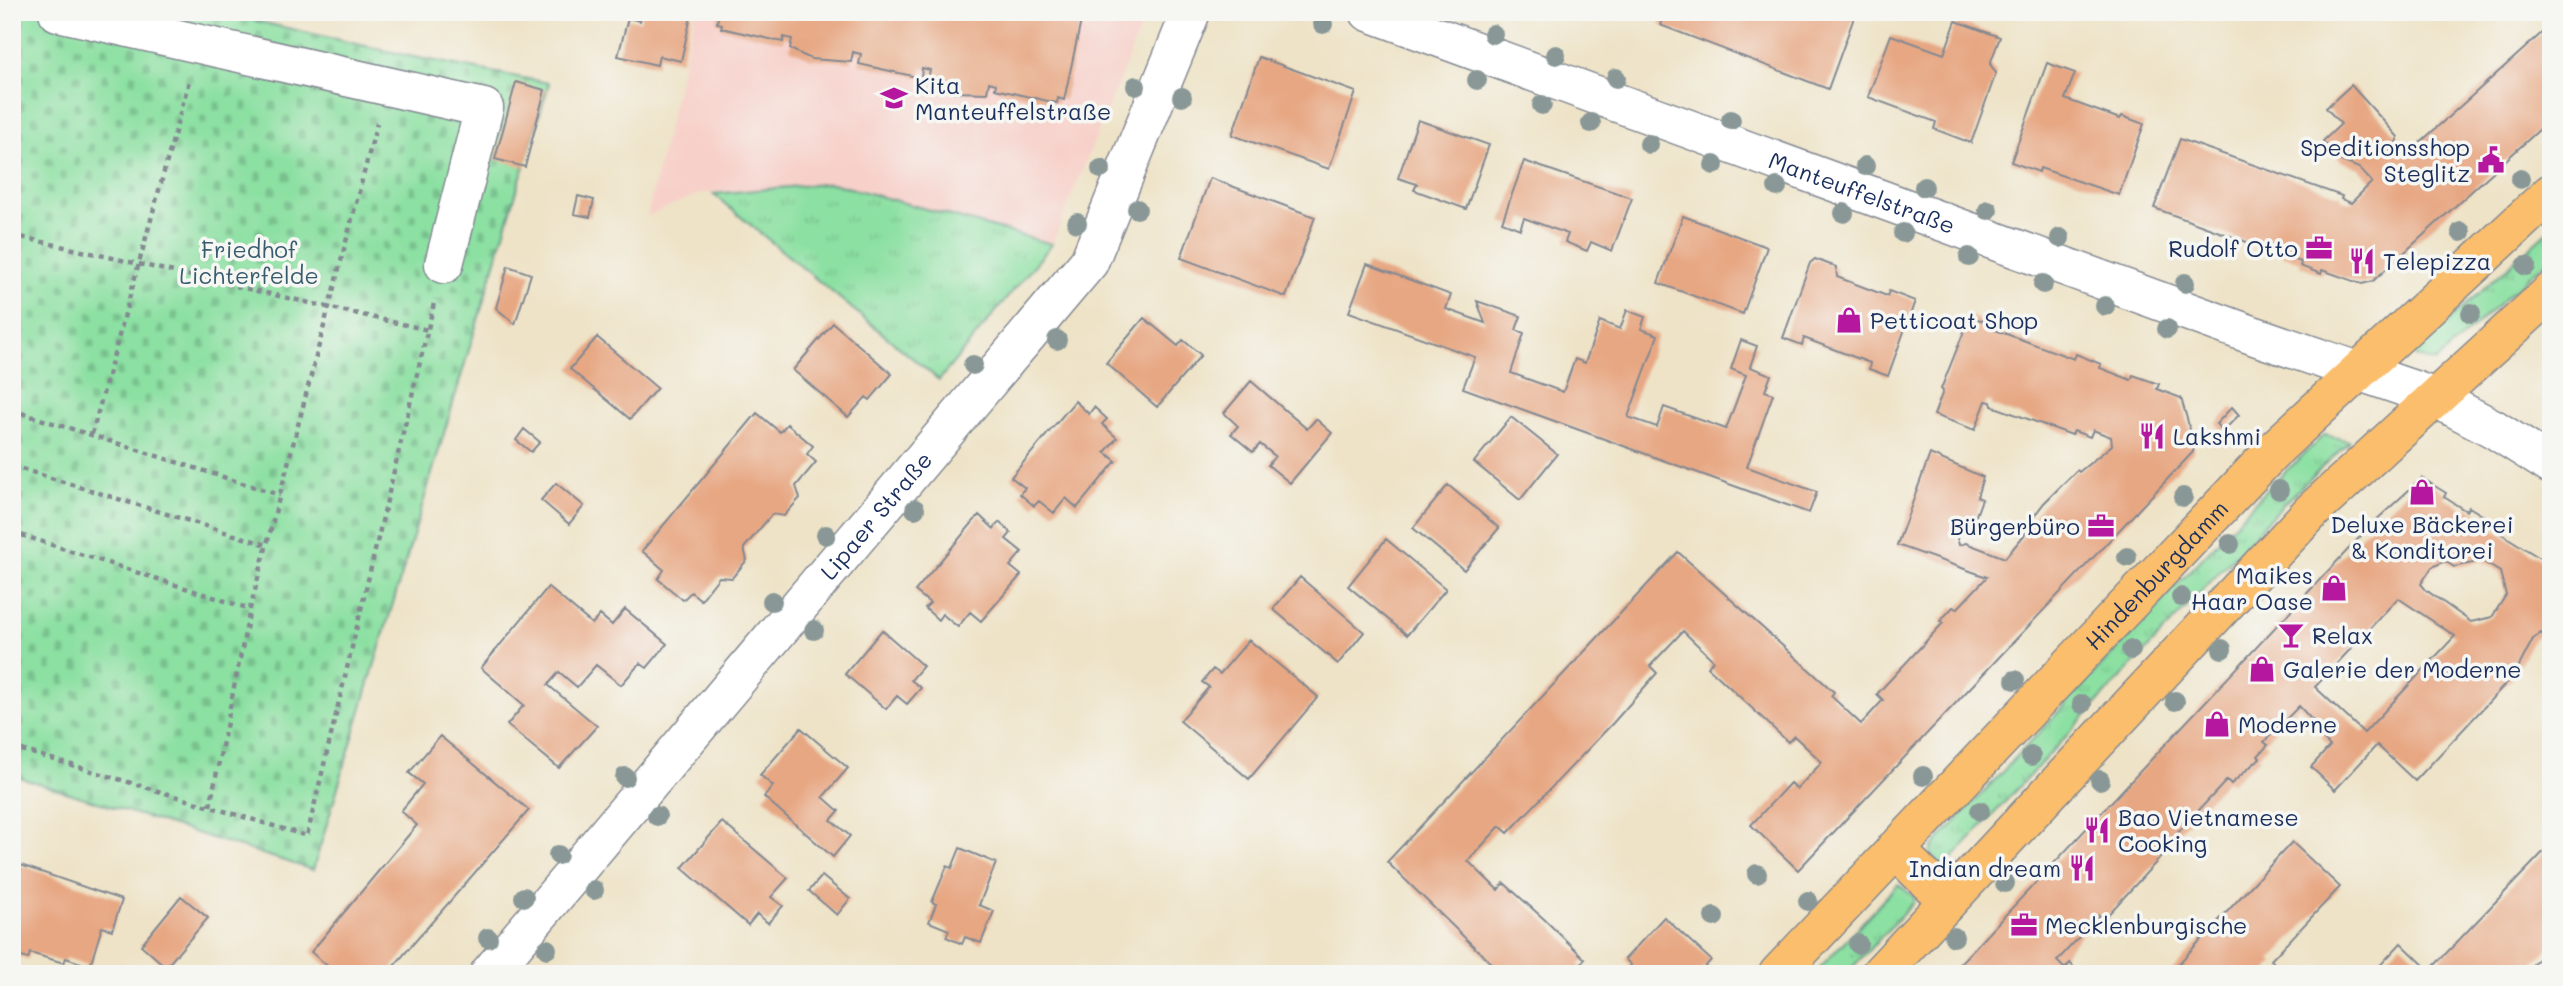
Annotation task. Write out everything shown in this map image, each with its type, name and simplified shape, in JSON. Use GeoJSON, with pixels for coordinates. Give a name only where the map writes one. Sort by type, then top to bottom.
{"type":"FeatureCollection","features":[{"type":"Feature","properties":{"kind":"main road","name":"Hindenburgdamm"},"geometry":{"type":"LineString","coordinates":[[1778,974],[2216,509],[2355,372],[2551,193]]}},
{"type":"Feature","properties":{"kind":"main road"},"geometry":{"type":"LineString","coordinates":[[1880,974],[2312,511],[2551,292]]}},
{"type":"Feature","properties":{"kind":"main road"},"geometry":{"type":"LineString","coordinates":[[1895,849],[1948,901]]}},
{"type":"Feature","properties":{"kind":"street"},"geometry":{"type":"LineString","coordinates":[[58,12],[484,108],[443,264]]}},
{"type":"Feature","properties":{"kind":"street","name":"Lipaer Straße"},"geometry":{"type":"LineString","coordinates":[[489,974],[1028,338],[1089,262],[1191,12]]}},
{"type":"Feature","properties":{"kind":"street","name":"Manteuffelstraße"},"geometry":{"type":"LineString","coordinates":[[1369,12],[2355,372],[2434,397],[2494,429],[2551,465]]}},
{"type":"Feature","properties":{"kind":"path"},"geometry":{"type":"LineString","coordinates":[[92,434],[200,43]]}},
{"type":"Feature","properties":{"kind":"path"},"geometry":{"type":"LineString","coordinates":[[211,806],[250,609],[387,85]]}},
{"type":"Feature","properties":{"kind":"path"},"geometry":{"type":"LineString","coordinates":[[12,235],[428,330]]}},
{"type":"Feature","properties":{"kind":"path"},"geometry":{"type":"LineString","coordinates":[[12,747],[307,836],[443,264]]}},
{"type":"Feature","properties":{"kind":"path"},"geometry":{"type":"LineString","coordinates":[[12,410],[280,495]]}},
{"type":"Feature","properties":{"kind":"path"},"geometry":{"type":"LineString","coordinates":[[12,466],[267,545]]}},
{"type":"Feature","properties":{"kind":"path"},"geometry":{"type":"LineString","coordinates":[[12,532],[250,609]]}},
{"type":"Feature","properties":{"kind":"shaded area","name":"Kita Manteuffelstraße"},"geometry":{"type":"Polygon","coordinates":[[[695,12],[1147,12],[1052,244],[832,183],[701,193],[647,216],[695,12]]]}},
{"type":"Feature","properties":{"kind":"green space","name":"Friedhof Lichterfelde"},"geometry":{"type":"Polygon","coordinates":[[[12,12],[217,12],[409,56],[549,83],[313,870],[12,775],[12,12]]]}},
{"type":"Feature","properties":{"kind":"green space"},"geometry":{"type":"Polygon","coordinates":[[[832,183],[1052,244],[939,380],[713,194],[832,183]]]}},
{"type":"Feature","properties":{"kind":"green space"},"geometry":{"type":"Polygon","coordinates":[[[2551,228],[2551,257],[2435,362],[2416,357],[2414,352],[2551,228]]]}},
{"type":"Feature","properties":{"kind":"green space"},"geometry":{"type":"Polygon","coordinates":[[[2324,435],[2350,441],[2283,504],[1946,865],[1941,865],[1930,853],[1932,847],[2267,489],[2324,435]]]}},
{"type":"Feature","properties":{"kind":"green space"},"geometry":{"type":"Polygon","coordinates":[[[1898,884],[1914,897],[1914,902],[1846,974],[1814,974],[1898,884]]]}},
{"type":"Feature","properties":{"kind":"building"},"geometry":{"type":"Polygon","coordinates":[[[642,12],[692,12],[681,61],[659,56],[657,65],[618,56],[628,18],[640,21],[642,12]]]}},
{"type":"Feature","properties":{"kind":"building"},"geometry":{"type":"Polygon","coordinates":[[[719,12],[1063,12],[1070,14],[1068,19],[1081,21],[1064,100],[1058,98],[1057,103],[995,89],[996,84],[989,82],[987,93],[954,92],[928,79],[930,70],[922,68],[921,78],[859,64],[861,54],[853,52],[851,62],[811,59],[790,49],[792,39],[784,37],[783,42],[721,28],[722,24],[717,23],[719,12]]]}},
{"type":"Feature","properties":{"kind":"building"},"geometry":{"type":"Polygon","coordinates":[[[1665,12],[1856,12],[1828,89],[1660,25],[1665,12]]]}},
{"type":"Feature","properties":{"kind":"building"},"geometry":{"type":"Polygon","coordinates":[[[1956,21],[2000,37],[1990,64],[1996,73],[1971,143],[1934,129],[1936,122],[1868,97],[1891,35],[1944,54],[1956,21]]]}},
{"type":"Feature","properties":{"kind":"building"},"geometry":{"type":"Polygon","coordinates":[[[2546,29],[2551,30],[2551,119],[2373,281],[2362,284],[2322,270],[2321,274],[2300,266],[2301,262],[2154,208],[2180,139],[2342,196],[2341,199],[2351,203],[2372,182],[2359,168],[2341,161],[2323,141],[2341,124],[2326,108],[2351,85],[2398,137],[2395,146],[2405,156],[2546,29]]]}},
{"type":"Feature","properties":{"kind":"building"},"geometry":{"type":"Polygon","coordinates":[[[1259,57],[1356,92],[1329,169],[1232,135],[1259,57]]]}},
{"type":"Feature","properties":{"kind":"building"},"geometry":{"type":"Polygon","coordinates":[[[2047,63],[2075,73],[2065,99],[2120,119],[2122,116],[2144,124],[2119,195],[2040,168],[2039,172],[2011,162],[2047,63]]]}},
{"type":"Feature","properties":{"kind":"building"},"geometry":{"type":"Polygon","coordinates":[[[516,82],[545,90],[525,167],[495,159],[516,82]]]}},
{"type":"Feature","properties":{"kind":"building"},"geometry":{"type":"Polygon","coordinates":[[[1418,120],[1489,145],[1466,209],[1414,190],[1417,184],[1398,178],[1418,120]]]}},
{"type":"Feature","properties":{"kind":"building"},"geometry":{"type":"Polygon","coordinates":[[[1524,161],[1632,198],[1612,251],[1591,242],[1587,251],[1565,242],[1568,234],[1524,218],[1520,229],[1502,222],[1524,161]]]}},
{"type":"Feature","properties":{"kind":"building"},"geometry":{"type":"Polygon","coordinates":[[[1210,178],[1315,217],[1286,297],[1181,258],[1210,178]]]}},
{"type":"Feature","properties":{"kind":"building"},"geometry":{"type":"Polygon","coordinates":[[[578,196],[594,200],[590,217],[574,214],[578,196]]]}},
{"type":"Feature","properties":{"kind":"building"},"geometry":{"type":"Polygon","coordinates":[[[1683,216],[1767,247],[1743,314],[1658,283],[1683,216]]]}},
{"type":"Feature","properties":{"kind":"building","name":"Petticoat Shop"},"geometry":{"type":"Polygon","coordinates":[[[1815,259],[1836,267],[1837,277],[1887,296],[1889,291],[1915,301],[1888,376],[1869,369],[1870,363],[1804,338],[1802,345],[1783,338],[1810,263],[1815,259]]]}},
{"type":"Feature","properties":{"kind":"building"},"geometry":{"type":"Polygon","coordinates":[[[1367,264],[1451,295],[1446,309],[1485,323],[1477,301],[1521,316],[1516,330],[1524,333],[1511,373],[1563,392],[1575,359],[1585,363],[1600,321],[1620,329],[1627,310],[1645,317],[1641,329],[1658,335],[1628,417],[1657,427],[1664,407],[1726,429],[1746,375],[1731,369],[1741,340],[1757,346],[1750,367],[1771,375],[1765,391],[1773,394],[1747,467],[1817,492],[1809,513],[1463,388],[1475,357],[1349,312],[1367,264]]]}},
{"type":"Feature","properties":{"kind":"building"},"geometry":{"type":"Polygon","coordinates":[[[508,266],[531,274],[515,324],[496,308],[508,266]]]}},
{"type":"Feature","properties":{"kind":"building"},"geometry":{"type":"Polygon","coordinates":[[[1970,316],[1994,325],[1993,329],[2074,359],[2076,354],[2101,364],[2100,368],[2131,380],[2133,375],[2159,384],[2157,389],[2181,398],[2194,443],[2193,452],[1798,870],[1751,825],[1790,783],[1797,789],[1822,762],[1794,736],[1788,742],[1708,667],[1713,660],[1683,631],[1650,666],[1657,673],[1613,723],[1508,833],[1500,826],[1468,861],[1498,890],[1504,883],[1544,919],[1585,959],[1579,966],[1588,974],[1502,974],[1387,862],[1678,552],[1834,692],[1831,696],[1861,724],[1883,700],[1877,694],[1943,623],[1940,621],[1953,607],[1957,609],[1987,577],[1897,545],[1930,454],[1983,477],[1977,497],[1982,499],[1975,518],[1970,516],[1964,531],[1960,530],[1957,538],[1959,545],[1966,543],[2005,558],[2031,527],[2028,524],[2044,503],[2077,470],[2079,472],[2112,445],[2111,437],[2093,430],[2090,437],[2074,431],[2072,435],[1992,406],[1991,402],[1986,401],[1975,430],[1934,415],[1943,391],[1941,389],[1970,316]]]}},
{"type":"Feature","properties":{"kind":"building"},"geometry":{"type":"Polygon","coordinates":[[[1144,318],[1178,346],[1183,340],[1201,355],[1157,407],[1106,363],[1144,318]]]}},
{"type":"Feature","properties":{"kind":"building"},"geometry":{"type":"Polygon","coordinates":[[[833,323],[892,374],[870,400],[866,397],[848,417],[793,370],[833,323]]]}},
{"type":"Feature","properties":{"kind":"building"},"geometry":{"type":"Polygon","coordinates":[[[597,337],[657,388],[630,419],[570,369],[597,337]]]}},
{"type":"Feature","properties":{"kind":"building"},"geometry":{"type":"Polygon","coordinates":[[[1251,381],[1307,429],[1316,419],[1332,433],[1290,483],[1268,465],[1275,456],[1260,444],[1253,452],[1231,434],[1238,426],[1224,413],[1251,381]]]}},
{"type":"Feature","properties":{"kind":"building"},"geometry":{"type":"Polygon","coordinates":[[[1075,401],[1089,414],[1094,407],[1107,419],[1102,424],[1117,438],[1105,452],[1116,461],[1077,508],[1066,498],[1054,513],[1039,501],[1034,506],[1020,494],[1025,488],[1011,477],[1075,401]]]}},
{"type":"Feature","properties":{"kind":"building"},"geometry":{"type":"Polygon","coordinates":[[[2232,407],[2239,415],[2223,431],[2216,424],[2232,407]]]}},
{"type":"Feature","properties":{"kind":"building"},"geometry":{"type":"Polygon","coordinates":[[[757,413],[780,432],[787,424],[813,446],[807,454],[816,462],[796,486],[800,498],[784,516],[772,514],[744,548],[747,560],[732,578],[719,577],[701,600],[691,592],[683,600],[658,579],[664,570],[642,551],[757,413]]]}},
{"type":"Feature","properties":{"kind":"building"},"geometry":{"type":"Polygon","coordinates":[[[1511,417],[1557,454],[1520,500],[1474,462],[1511,417]]]}},
{"type":"Feature","properties":{"kind":"building"},"geometry":{"type":"Polygon","coordinates":[[[524,429],[540,442],[531,452],[516,440],[524,429]]]}},
{"type":"Feature","properties":{"kind":"building"},"geometry":{"type":"Polygon","coordinates":[[[2422,478],[2446,493],[2444,497],[2466,511],[2469,507],[2492,521],[2489,526],[2551,565],[2551,639],[2541,633],[2533,639],[2515,674],[2415,781],[2377,745],[2335,790],[2311,767],[2330,746],[2321,737],[2324,733],[2299,706],[2264,742],[2268,745],[2258,756],[2260,758],[2231,784],[2227,780],[2158,854],[2161,857],[2104,919],[2099,915],[2057,961],[2065,969],[2070,963],[2080,974],[1950,974],[2373,523],[2422,478]],[[2445,561],[2432,567],[2421,584],[2426,590],[2471,622],[2492,617],[2506,595],[2500,572],[2482,561],[2454,567],[2445,561]],[[2398,598],[2315,687],[2364,733],[2455,636],[2398,598]]]}},
{"type":"Feature","properties":{"kind":"building"},"geometry":{"type":"Polygon","coordinates":[[[556,483],[584,506],[569,524],[541,500],[556,483]]]}},
{"type":"Feature","properties":{"kind":"building"},"geometry":{"type":"Polygon","coordinates":[[[1448,485],[1499,528],[1464,570],[1413,528],[1448,485]]]}},
{"type":"Feature","properties":{"kind":"building"},"geometry":{"type":"Polygon","coordinates":[[[979,515],[994,529],[999,522],[1011,533],[1006,539],[1022,552],[1010,566],[1021,575],[981,621],[970,612],[958,627],[942,614],[938,620],[925,608],[930,603],[915,591],[979,515]]]}},
{"type":"Feature","properties":{"kind":"building"},"geometry":{"type":"Polygon","coordinates":[[[1386,539],[1446,589],[1407,635],[1348,586],[1386,539]]]}},
{"type":"Feature","properties":{"kind":"building"},"geometry":{"type":"Polygon","coordinates":[[[1300,577],[1364,632],[1338,664],[1273,609],[1300,577]]]}},
{"type":"Feature","properties":{"kind":"building"},"geometry":{"type":"Polygon","coordinates":[[[548,587],[592,624],[600,615],[612,625],[625,609],[667,644],[647,668],[640,663],[621,685],[596,665],[577,687],[559,672],[548,685],[597,726],[559,768],[507,725],[524,705],[481,668],[548,587]]]}},
{"type":"Feature","properties":{"kind":"building"},"geometry":{"type":"Polygon","coordinates":[[[882,630],[923,666],[911,680],[921,688],[907,704],[897,696],[886,709],[845,674],[882,630]]]}},
{"type":"Feature","properties":{"kind":"building"},"geometry":{"type":"Polygon","coordinates":[[[1249,640],[1318,697],[1249,779],[1180,721],[1209,687],[1202,682],[1213,669],[1220,674],[1249,640]]]}},
{"type":"Feature","properties":{"kind":"building"},"geometry":{"type":"Polygon","coordinates":[[[801,728],[848,768],[823,797],[839,811],[831,820],[850,836],[833,857],[764,797],[773,786],[760,775],[801,728]]]}},
{"type":"Feature","properties":{"kind":"building"},"geometry":{"type":"Polygon","coordinates":[[[440,736],[529,810],[387,974],[337,974],[311,952],[417,825],[401,811],[423,784],[409,773],[440,736]]]}},
{"type":"Feature","properties":{"kind":"building"},"geometry":{"type":"Polygon","coordinates":[[[722,822],[788,878],[771,897],[783,906],[768,923],[757,914],[748,925],[682,868],[722,822]]]}},
{"type":"Feature","properties":{"kind":"building"},"geometry":{"type":"Polygon","coordinates":[[[2292,842],[2340,887],[2271,960],[2274,963],[2264,974],[2169,974],[2292,842]]]}},
{"type":"Feature","properties":{"kind":"building"},"geometry":{"type":"Polygon","coordinates":[[[2551,844],[2551,945],[2524,974],[2438,974],[2432,968],[2551,844]]]}},
{"type":"Feature","properties":{"kind":"building"},"geometry":{"type":"Polygon","coordinates":[[[960,848],[996,863],[979,905],[994,911],[981,943],[965,937],[962,944],[946,937],[949,930],[929,922],[936,904],[932,902],[947,866],[952,868],[960,848]]]}},
{"type":"Feature","properties":{"kind":"building"},"geometry":{"type":"Polygon","coordinates":[[[12,862],[122,900],[112,930],[102,927],[90,966],[66,958],[64,963],[30,953],[28,959],[12,954],[12,862]]]}},
{"type":"Feature","properties":{"kind":"building"},"geometry":{"type":"Polygon","coordinates":[[[822,876],[850,899],[837,915],[809,891],[822,876]]]}},
{"type":"Feature","properties":{"kind":"building"},"geometry":{"type":"Polygon","coordinates":[[[181,896],[208,918],[166,967],[141,945],[181,896]]]}},
{"type":"Feature","properties":{"kind":"building"},"geometry":{"type":"Polygon","coordinates":[[[1664,917],[1711,960],[1699,974],[1624,974],[1631,965],[1625,959],[1664,917]]]}},
{"type":"Feature","properties":{"kind":"building"},"geometry":{"type":"Polygon","coordinates":[[[2401,943],[2433,974],[2372,974],[2401,943]]]}},
{"type":"Feature","properties":{"kind":"place","name":"Kita Manteuffelstraße"},"geometry":{"type":"Point","coordinates":[894,98]}},
{"type":"Feature","properties":{"kind":"place","name":"Speditionsshop Steglitz"},"geometry":{"type":"Point","coordinates":[2491,160]}},
{"type":"Feature","properties":{"kind":"place","name":"Rudolf Otto"},"geometry":{"type":"Point","coordinates":[2319,248]}},
{"type":"Feature","properties":{"kind":"place","name":"Telepizza"},"geometry":{"type":"Point","coordinates":[2362,261]}},
{"type":"Feature","properties":{"kind":"place","name":"Petticoat Shop"},"geometry":{"type":"Point","coordinates":[1849,320]}},
{"type":"Feature","properties":{"kind":"place","name":"Lakshmi"},"geometry":{"type":"Point","coordinates":[2152,436]}},
{"type":"Feature","properties":{"kind":"place","name":"Deluxe Bäckerei & Konditorei"},"geometry":{"type":"Point","coordinates":[2422,492]}},
{"type":"Feature","properties":{"kind":"place","name":"Bürgerbüro"},"geometry":{"type":"Point","coordinates":[2101,526]}},
{"type":"Feature","properties":{"kind":"place","name":"Maikes Haar Oase"},"geometry":{"type":"Point","coordinates":[2334,588]}},
{"type":"Feature","properties":{"kind":"place","name":"Relax"},"geometry":{"type":"Point","coordinates":[2291,635]}},
{"type":"Feature","properties":{"kind":"place","name":"Galerie der Moderne"},"geometry":{"type":"Point","coordinates":[2262,669]}},
{"type":"Feature","properties":{"kind":"place","name":"Moderne"},"geometry":{"type":"Point","coordinates":[2217,724]}},
{"type":"Feature","properties":{"kind":"place","name":"Bao Vietnamese Cooking"},"geometry":{"type":"Point","coordinates":[2097,830]}},
{"type":"Feature","properties":{"kind":"place","name":"Indian dream"},"geometry":{"type":"Point","coordinates":[2082,868]}},
{"type":"Feature","properties":{"kind":"place","name":"Mecklenburgische"},"geometry":{"type":"Point","coordinates":[2024,925]}}]}
